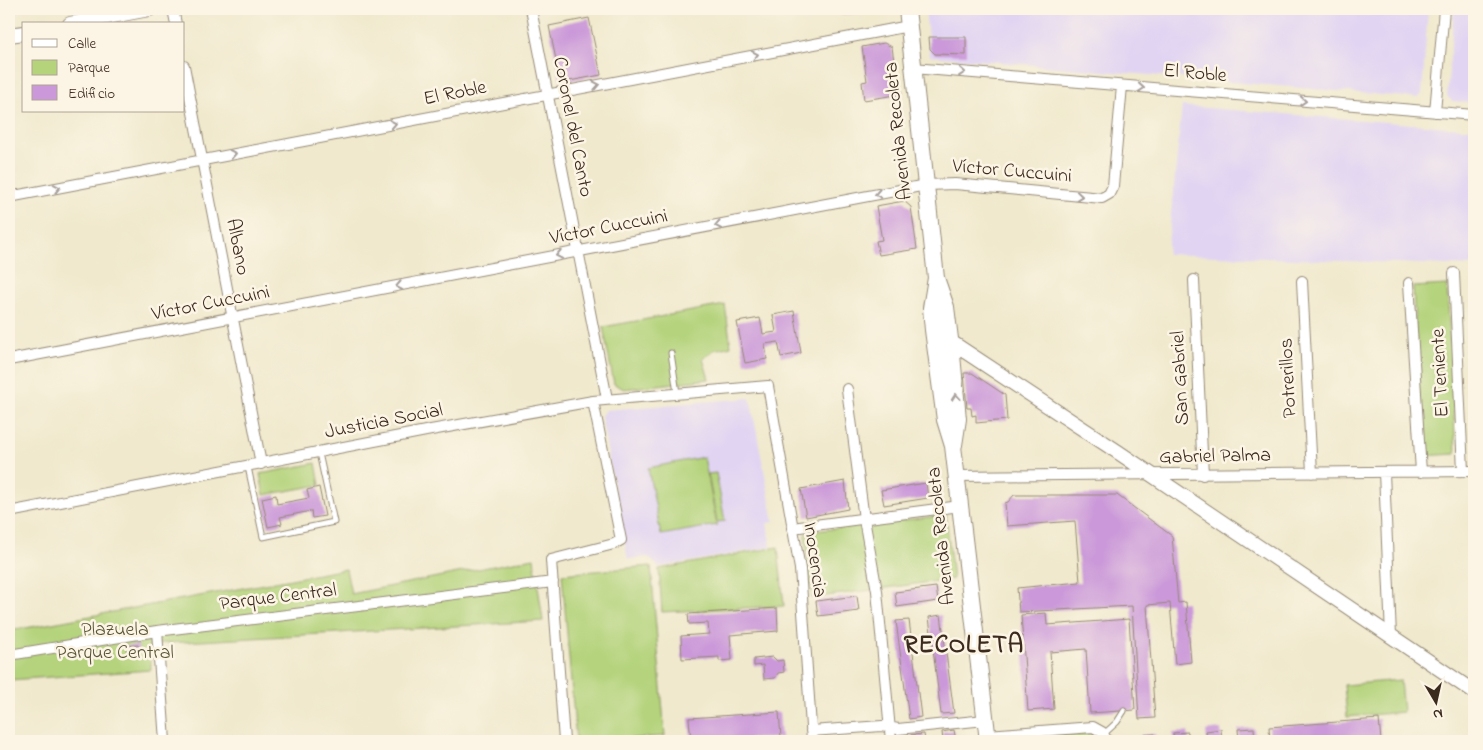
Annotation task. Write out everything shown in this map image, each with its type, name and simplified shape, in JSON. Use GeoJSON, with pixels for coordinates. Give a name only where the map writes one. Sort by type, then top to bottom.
{"type":"FeatureCollection","features":[{"type":"Feature","properties":{"kind":"main road"},"geometry":{"type":"LineString","coordinates":[[81,22],[149,9]]}},
{"type":"Feature","properties":{"kind":"main road","name":"Avenida Recoleta"},"geometry":{"type":"LineString","coordinates":[[907,9],[936,278],[946,307],[951,343],[958,419],[954,446],[986,732]]}},
{"type":"Feature","properties":{"kind":"main road"},"geometry":{"type":"LineString","coordinates":[[9,35],[22,32]]}},
{"type":"Feature","properties":{"kind":"main road","name":"Avenida Recoleta"},"geometry":{"type":"LineString","coordinates":[[936,278],[931,308],[933,330],[944,420],[954,446]]}},
{"type":"Feature","properties":{"kind":"main road"},"geometry":{"type":"LineString","coordinates":[[933,330],[1153,475],[1474,692]]}},
{"type":"Feature","properties":{"kind":"street"},"geometry":{"type":"LineString","coordinates":[[173,9],[176,22]]}},
{"type":"Feature","properties":{"kind":"street","name":"Coronel del Canto"},"geometry":{"type":"LineString","coordinates":[[531,9],[607,399]]}},
{"type":"Feature","properties":{"kind":"street"},"geometry":{"type":"LineString","coordinates":[[1436,112],[1444,9]]}},
{"type":"Feature","properties":{"kind":"street","name":"El Roble"},"geometry":{"type":"LineString","coordinates":[[9,197],[909,26]]}},
{"type":"Feature","properties":{"kind":"street","name":"El Roble"},"geometry":{"type":"LineString","coordinates":[[913,68],[1474,115]]}},
{"type":"Feature","properties":{"kind":"street","name":"Albano"},"geometry":{"type":"LineString","coordinates":[[185,71],[261,464]]}},
{"type":"Feature","properties":{"kind":"street","name":"Víctor Cuccuini"},"geometry":{"type":"LineString","coordinates":[[9,360],[926,185],[955,184],[1098,198],[1106,196],[1113,186],[1122,86]]}},
{"type":"Feature","properties":{"kind":"street","name":"El Teniente"},"geometry":{"type":"LineString","coordinates":[[1454,273],[1463,471]]}},
{"type":"Feature","properties":{"kind":"street","name":"San Gabriel"},"geometry":{"type":"LineString","coordinates":[[1194,280],[1203,475]]}},
{"type":"Feature","properties":{"kind":"street","name":"Potrerillos"},"geometry":{"type":"LineString","coordinates":[[1302,281],[1312,473]]}},
{"type":"Feature","properties":{"kind":"street","name":"El Teniente"},"geometry":{"type":"LineString","coordinates":[[1409,283],[1421,472]]}},
{"type":"Feature","properties":{"kind":"street","name":"Justicia Social"},"geometry":{"type":"LineString","coordinates":[[9,512],[593,401],[768,386]]}},
{"type":"Feature","properties":{"kind":"street","name":"Inocencia"},"geometry":{"type":"LineString","coordinates":[[768,386],[801,581],[811,736]]}},
{"type":"Feature","properties":{"kind":"street"},"geometry":{"type":"LineString","coordinates":[[846,389],[864,519],[878,591],[891,741]]}},
{"type":"Feature","properties":{"kind":"street"},"geometry":{"type":"LineString","coordinates":[[564,741],[551,560],[614,544],[621,540],[593,401]]}},
{"type":"Feature","properties":{"kind":"street","name":"Gabriel Palma"},"geometry":{"type":"LineString","coordinates":[[957,476],[1474,471]]}},
{"type":"Feature","properties":{"kind":"street"},"geometry":{"type":"LineString","coordinates":[[1384,472],[1391,636]]}},
{"type":"Feature","properties":{"kind":"street"},"geometry":{"type":"LineString","coordinates":[[792,528],[960,506]]}},
{"type":"Feature","properties":{"kind":"street","name":"Parque Central"},"geometry":{"type":"LineString","coordinates":[[9,656],[157,631],[553,582]]}},
{"type":"Feature","properties":{"kind":"street"},"geometry":{"type":"LineString","coordinates":[[157,631],[165,741]]}},
{"type":"Feature","properties":{"kind":"street"},"geometry":{"type":"LineString","coordinates":[[811,736],[882,726],[898,729],[986,732],[1088,727],[1096,728],[1106,738]]}},
{"type":"Feature","properties":{"kind":"lane"},"geometry":{"type":"LineString","coordinates":[[671,353],[677,393]]}},
{"type":"Feature","properties":{"kind":"lane"},"geometry":{"type":"LineString","coordinates":[[248,467],[263,537],[334,522],[319,453]]}},
{"type":"Feature","properties":{"kind":"lane"},"geometry":{"type":"LineString","coordinates":[[1106,738],[1124,711]]}},
{"type":"Feature","properties":{"kind":"shaded area"},"geometry":{"type":"Polygon","coordinates":[[[925,9],[1428,9],[1422,94],[1418,98],[930,56],[925,9]]]}},
{"type":"Feature","properties":{"kind":"shaded area"},"geometry":{"type":"Polygon","coordinates":[[[1454,9],[1474,9],[1474,103],[1452,101],[1447,96],[1454,9]]]}},
{"type":"Feature","properties":{"kind":"shaded area"},"geometry":{"type":"Polygon","coordinates":[[[1182,106],[1474,129],[1474,266],[1167,254],[1182,106]]]}},
{"type":"Feature","properties":{"kind":"shaded area"},"geometry":{"type":"Polygon","coordinates":[[[750,398],[774,522],[767,523],[771,547],[659,567],[648,557],[628,559],[601,416],[606,410],[750,398]]]}},
{"type":"Feature","properties":{"kind":"green space"},"geometry":{"type":"Polygon","coordinates":[[[1447,285],[1456,454],[1422,456],[1413,287],[1447,285]]]}},
{"type":"Feature","properties":{"kind":"green space"},"geometry":{"type":"Polygon","coordinates":[[[725,305],[731,346],[714,350],[703,359],[709,379],[624,389],[614,384],[603,327],[725,305]]]}},
{"type":"Feature","properties":{"kind":"green space"},"geometry":{"type":"Polygon","coordinates":[[[704,457],[717,525],[661,535],[648,468],[704,457]]]}},
{"type":"Feature","properties":{"kind":"green space"},"geometry":{"type":"Polygon","coordinates":[[[316,463],[320,485],[264,495],[260,474],[316,463]]]}},
{"type":"Feature","properties":{"kind":"green space"},"geometry":{"type":"Polygon","coordinates":[[[716,473],[725,521],[717,522],[708,474],[716,473]]]}},
{"type":"Feature","properties":{"kind":"green space"},"geometry":{"type":"Polygon","coordinates":[[[946,515],[953,579],[812,598],[805,535],[807,532],[946,515]]]}},
{"type":"Feature","properties":{"kind":"green space"},"geometry":{"type":"Polygon","coordinates":[[[778,547],[784,606],[662,612],[659,569],[778,547]]]}},
{"type":"Feature","properties":{"kind":"green space","name":"Plazuela Parque Central"},"geometry":{"type":"Polygon","coordinates":[[[534,558],[543,621],[150,644],[151,670],[9,680],[9,631],[346,569],[351,594],[534,558]]]}},
{"type":"Feature","properties":{"kind":"green space"},"geometry":{"type":"Polygon","coordinates":[[[651,566],[665,736],[576,741],[562,574],[651,566]]]}},
{"type":"Feature","properties":{"kind":"green space"},"geometry":{"type":"Polygon","coordinates":[[[1400,680],[1403,712],[1347,717],[1344,685],[1400,680]]]}},
{"type":"Feature","properties":{"kind":"green space"},"geometry":{"type":"Polygon","coordinates":[[[1090,732],[1097,737],[1098,741],[1001,741],[1001,739],[1090,732]]]}},
{"type":"Feature","properties":{"kind":"building"},"geometry":{"type":"Polygon","coordinates":[[[840,9],[857,9],[857,13],[841,15],[840,9]]]}},
{"type":"Feature","properties":{"kind":"building"},"geometry":{"type":"Polygon","coordinates":[[[589,18],[601,75],[564,82],[560,79],[549,26],[589,18]]]}},
{"type":"Feature","properties":{"kind":"building"},"geometry":{"type":"Polygon","coordinates":[[[929,37],[966,37],[966,55],[935,54],[930,49],[929,37]]]}},
{"type":"Feature","properties":{"kind":"building"},"geometry":{"type":"Polygon","coordinates":[[[884,43],[892,47],[896,76],[902,94],[864,100],[862,82],[867,81],[862,47],[884,43]]]}},
{"type":"Feature","properties":{"kind":"building"},"geometry":{"type":"Polygon","coordinates":[[[904,201],[911,207],[917,249],[879,255],[876,241],[882,240],[876,206],[904,201]]]}},
{"type":"Feature","properties":{"kind":"building"},"geometry":{"type":"Polygon","coordinates":[[[794,311],[801,353],[781,357],[778,342],[765,344],[767,359],[745,363],[737,322],[760,318],[763,334],[776,332],[773,315],[794,311]]]}},
{"type":"Feature","properties":{"kind":"building"},"geometry":{"type":"Polygon","coordinates":[[[964,373],[972,373],[1005,395],[1007,420],[976,423],[976,415],[972,416],[971,408],[967,408],[964,373]]]}},
{"type":"Feature","properties":{"kind":"building"},"geometry":{"type":"Polygon","coordinates":[[[845,481],[848,509],[806,517],[801,489],[845,481]]]}},
{"type":"Feature","properties":{"kind":"building"},"geometry":{"type":"Polygon","coordinates":[[[926,483],[928,498],[884,505],[881,490],[926,483]]]}},
{"type":"Feature","properties":{"kind":"building"},"geometry":{"type":"Polygon","coordinates":[[[319,487],[325,516],[312,518],[311,511],[280,517],[282,524],[268,527],[262,498],[276,495],[277,504],[309,498],[307,490],[319,487]]]}},
{"type":"Feature","properties":{"kind":"building"},"geometry":{"type":"Polygon","coordinates":[[[1014,495],[1117,495],[1172,536],[1178,603],[1186,602],[1191,662],[1175,664],[1170,603],[1147,605],[1155,718],[1139,719],[1132,606],[1019,612],[1017,588],[1080,582],[1075,521],[1007,526],[1005,503],[1014,495]]]}},
{"type":"Feature","properties":{"kind":"building"},"geometry":{"type":"Polygon","coordinates":[[[936,587],[938,601],[897,607],[895,592],[936,587]]]}},
{"type":"Feature","properties":{"kind":"building"},"geometry":{"type":"Polygon","coordinates":[[[857,596],[859,611],[818,616],[816,601],[857,596]]]}},
{"type":"Feature","properties":{"kind":"building"},"geometry":{"type":"Polygon","coordinates":[[[777,608],[778,631],[730,635],[732,660],[719,661],[719,657],[682,659],[681,636],[709,634],[708,623],[689,624],[688,614],[777,608]]]}},
{"type":"Feature","properties":{"kind":"building"},"geometry":{"type":"Polygon","coordinates":[[[1046,613],[1047,625],[1129,619],[1135,710],[1090,713],[1086,649],[1050,652],[1054,709],[1028,711],[1021,615],[1046,613]]]}},
{"type":"Feature","properties":{"kind":"building"},"geometry":{"type":"Polygon","coordinates":[[[941,615],[954,713],[941,714],[929,617],[941,615]]]}},
{"type":"Feature","properties":{"kind":"building"},"geometry":{"type":"Polygon","coordinates":[[[909,620],[921,717],[909,719],[896,621],[909,620]]]}},
{"type":"Feature","properties":{"kind":"building"},"geometry":{"type":"Polygon","coordinates":[[[138,645],[139,653],[127,654],[126,646],[138,645]]]}},
{"type":"Feature","properties":{"kind":"building"},"geometry":{"type":"Polygon","coordinates":[[[773,657],[777,661],[783,660],[784,672],[778,673],[775,678],[764,679],[763,665],[754,666],[754,659],[773,657]]]}},
{"type":"Feature","properties":{"kind":"building"},"geometry":{"type":"Polygon","coordinates":[[[779,712],[781,738],[691,741],[689,718],[779,712]]]}},
{"type":"Feature","properties":{"kind":"building"},"geometry":{"type":"Polygon","coordinates":[[[1379,719],[1381,741],[1270,741],[1269,727],[1379,719]]]}},
{"type":"Feature","properties":{"kind":"building"},"geometry":{"type":"Polygon","coordinates":[[[1254,728],[1255,741],[1239,741],[1238,729],[1254,728]]]}},
{"type":"Feature","properties":{"kind":"building"},"geometry":{"type":"Polygon","coordinates":[[[1221,729],[1222,741],[1207,741],[1206,731],[1221,729]]]}},
{"type":"Feature","properties":{"kind":"building"},"geometry":{"type":"Polygon","coordinates":[[[954,730],[956,741],[943,741],[942,732],[954,730]]]}},
{"type":"Feature","properties":{"kind":"building"},"geometry":{"type":"Polygon","coordinates":[[[1188,732],[1189,741],[1174,741],[1173,733],[1188,732]]]}},
{"type":"Feature","properties":{"kind":"building"},"geometry":{"type":"Polygon","coordinates":[[[924,734],[925,741],[912,741],[911,735],[924,734]]]}},
{"type":"Feature","properties":{"kind":"building"},"geometry":{"type":"Polygon","coordinates":[[[1155,734],[1156,741],[1140,741],[1140,735],[1155,734]]]}},
{"type":"Feature","properties":{"kind":"district","name":"RECOLETA"},"geometry":{"type":"Point","coordinates":[964,646]}}]}
